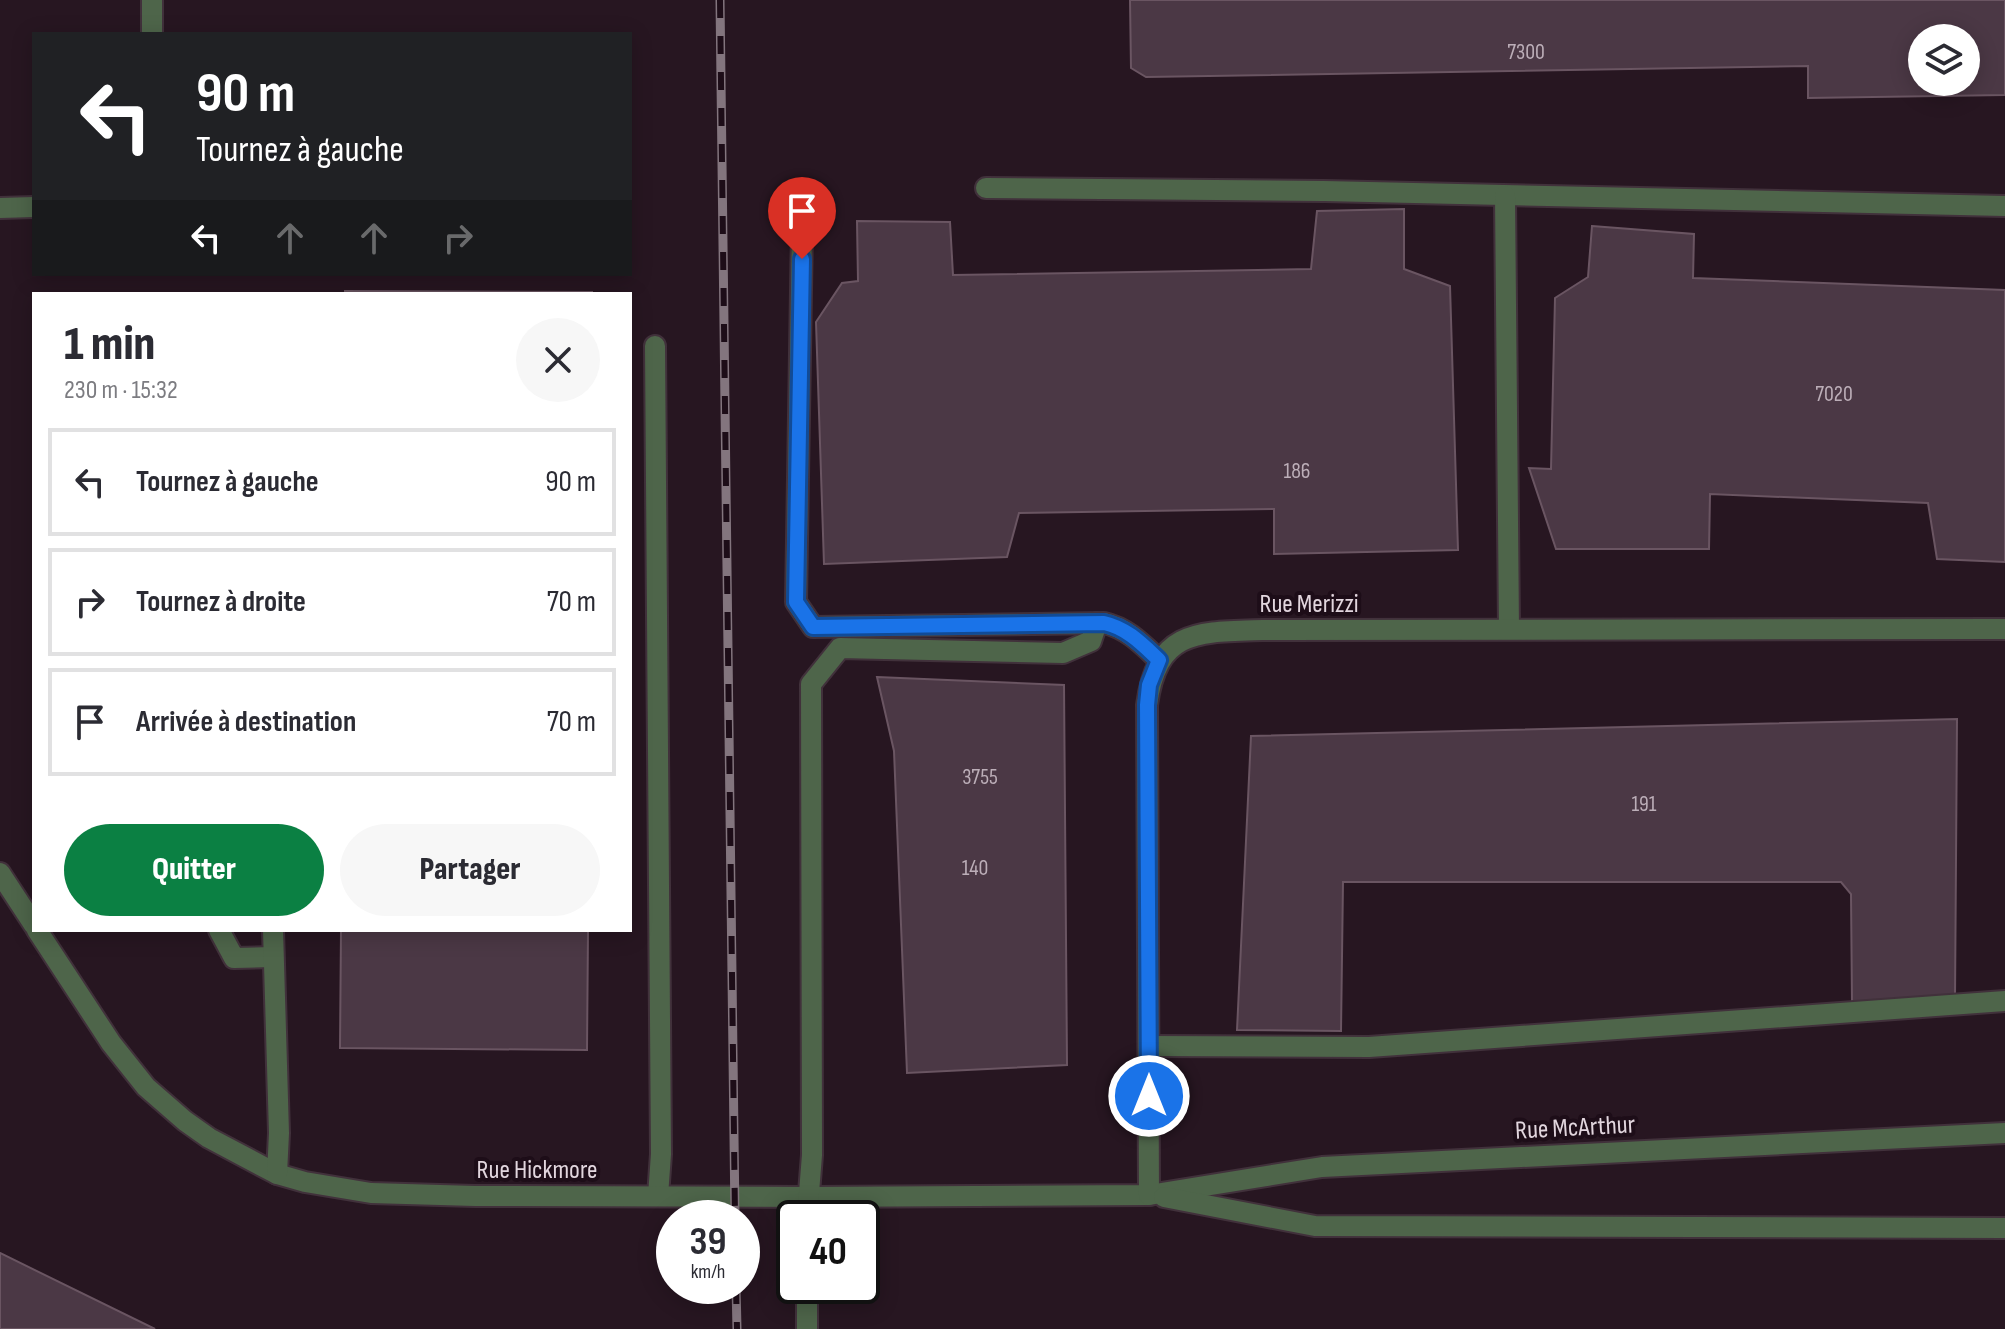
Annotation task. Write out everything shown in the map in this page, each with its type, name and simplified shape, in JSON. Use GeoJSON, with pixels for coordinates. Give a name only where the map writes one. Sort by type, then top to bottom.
{"type":"FeatureCollection","features":[{"type":"Feature","properties":{"kind":"street"},"geometry":{"type":"LineString","coordinates":[[152,0],[152,32]]}},
{"type":"Feature","properties":{"kind":"street"},"geometry":{"type":"LineString","coordinates":[[986,188],[1324,191],[2005,206]]}},
{"type":"Feature","properties":{"kind":"street"},"geometry":{"type":"LineString","coordinates":[[1505,196],[1509,629]]}},
{"type":"Feature","properties":{"kind":"street"},"geometry":{"type":"LineString","coordinates":[[0,208],[32,207]]}},
{"type":"Feature","properties":{"kind":"street"},"geometry":{"type":"LineString","coordinates":[[802,228],[796,602],[813,627],[1097,623],[1121,628],[1138,639],[1159,660],[1149,685],[1147,705],[1149,1195],[1315,1226],[2005,1228]]}},
{"type":"Feature","properties":{"kind":"street"},"geometry":{"type":"LineString","coordinates":[[655,346],[661,1154],[658,1196]]}},
{"type":"Feature","properties":{"kind":"street"},"geometry":{"type":"LineString","coordinates":[[809,1200],[812,1155],[811,684],[840,648],[1063,653],[1091,641],[1097,623]]}},
{"type":"Feature","properties":{"kind":"street","name":"Rue Merizzi"},"geometry":{"type":"LineString","coordinates":[[1159,660],[1188,639],[1218,632],[2005,629]]}},
{"type":"Feature","properties":{"kind":"street","name":"Rue Hickmore"},"geometry":{"type":"LineString","coordinates":[[0,873],[32,922]]}},
{"type":"Feature","properties":{"kind":"street","name":"Rue Hickmore"},"geometry":{"type":"LineString","coordinates":[[39,932],[111,1043],[146,1087],[209,1138],[277,1174],[371,1193],[658,1196],[776,1205]]}},
{"type":"Feature","properties":{"kind":"street"},"geometry":{"type":"LineString","coordinates":[[220,932],[234,958],[273,957]]}},
{"type":"Feature","properties":{"kind":"street"},"geometry":{"type":"LineString","coordinates":[[273,932],[279,1133],[277,1174]]}},
{"type":"Feature","properties":{"kind":"street"},"geometry":{"type":"LineString","coordinates":[[1149,1046],[1369,1047],[2005,1001]]}},
{"type":"Feature","properties":{"kind":"street","name":"Rue McArthur"},"geometry":{"type":"LineString","coordinates":[[1149,1195],[1322,1167],[2005,1133]]}},
{"type":"Feature","properties":{"kind":"street","name":"Rue Hickmore"},"geometry":{"type":"LineString","coordinates":[[880,1205],[1149,1195]]}},
{"type":"Feature","properties":{"kind":"street"},"geometry":{"type":"LineString","coordinates":[[807,1304],[807,1329]]}},
{"type":"Feature","properties":{"kind":"building"},"geometry":{"type":"Polygon","coordinates":[[[1130,0],[2005,0],[2005,95],[1980,95],[1980,24],[1908,24],[1908,96],[1939,96],[1808,98],[1808,66],[1146,77],[1131,68],[1130,0]]]}},
{"type":"Feature","properties":{"kind":"building"},"geometry":{"type":"Polygon","coordinates":[[[1404,209],[1404,269],[1450,286],[1458,550],[1274,554],[1274,509],[1019,513],[1007,557],[824,564],[816,322],[842,283],[858,281],[857,221],[950,222],[953,275],[1311,269],[1317,211],[1404,209]]]}},
{"type":"Feature","properties":{"kind":"building"},"geometry":{"type":"Polygon","coordinates":[[[1592,226],[1694,234],[1693,278],[2005,290],[2005,562],[1937,559],[1928,503],[1710,494],[1709,549],[1556,549],[1529,468],[1551,469],[1555,298],[1588,277],[1592,226]]]}},
{"type":"Feature","properties":{"kind":"building"},"geometry":{"type":"Polygon","coordinates":[[[345,291],[592,292],[345,292],[345,291]]]}},
{"type":"Feature","properties":{"kind":"building"},"geometry":{"type":"Polygon","coordinates":[[[877,677],[1064,685],[1067,1065],[907,1073],[894,751],[877,677]]]}},
{"type":"Feature","properties":{"kind":"building"},"geometry":{"type":"Polygon","coordinates":[[[1957,719],[1955,999],[1852,1002],[1851,894],[1841,882],[1343,882],[1341,1031],[1237,1030],[1251,736],[1957,719]]]}},
{"type":"Feature","properties":{"kind":"building"},"geometry":{"type":"Polygon","coordinates":[[[341,932],[588,932],[587,1050],[340,1048],[341,932]]]}},
{"type":"Feature","properties":{"kind":"building"},"geometry":{"type":"Polygon","coordinates":[[[0,1253],[155,1329],[0,1329],[0,1253]]]}},
{"type":"Feature","properties":{"kind":"railway"},"geometry":{"type":"LineString","coordinates":[[720,0],[735,1200]]}},
{"type":"Feature","properties":{"kind":"railway"},"geometry":{"type":"LineString","coordinates":[[736,1304],[737,1329]]}},
{"type":"Feature","properties":{"kind":"route"},"geometry":{"type":"LineString","coordinates":[[802,259],[796,602],[813,627],[1104,623],[1121,628],[1138,639],[1159,660],[1149,685],[1147,705],[1149,1096]]}}]}
